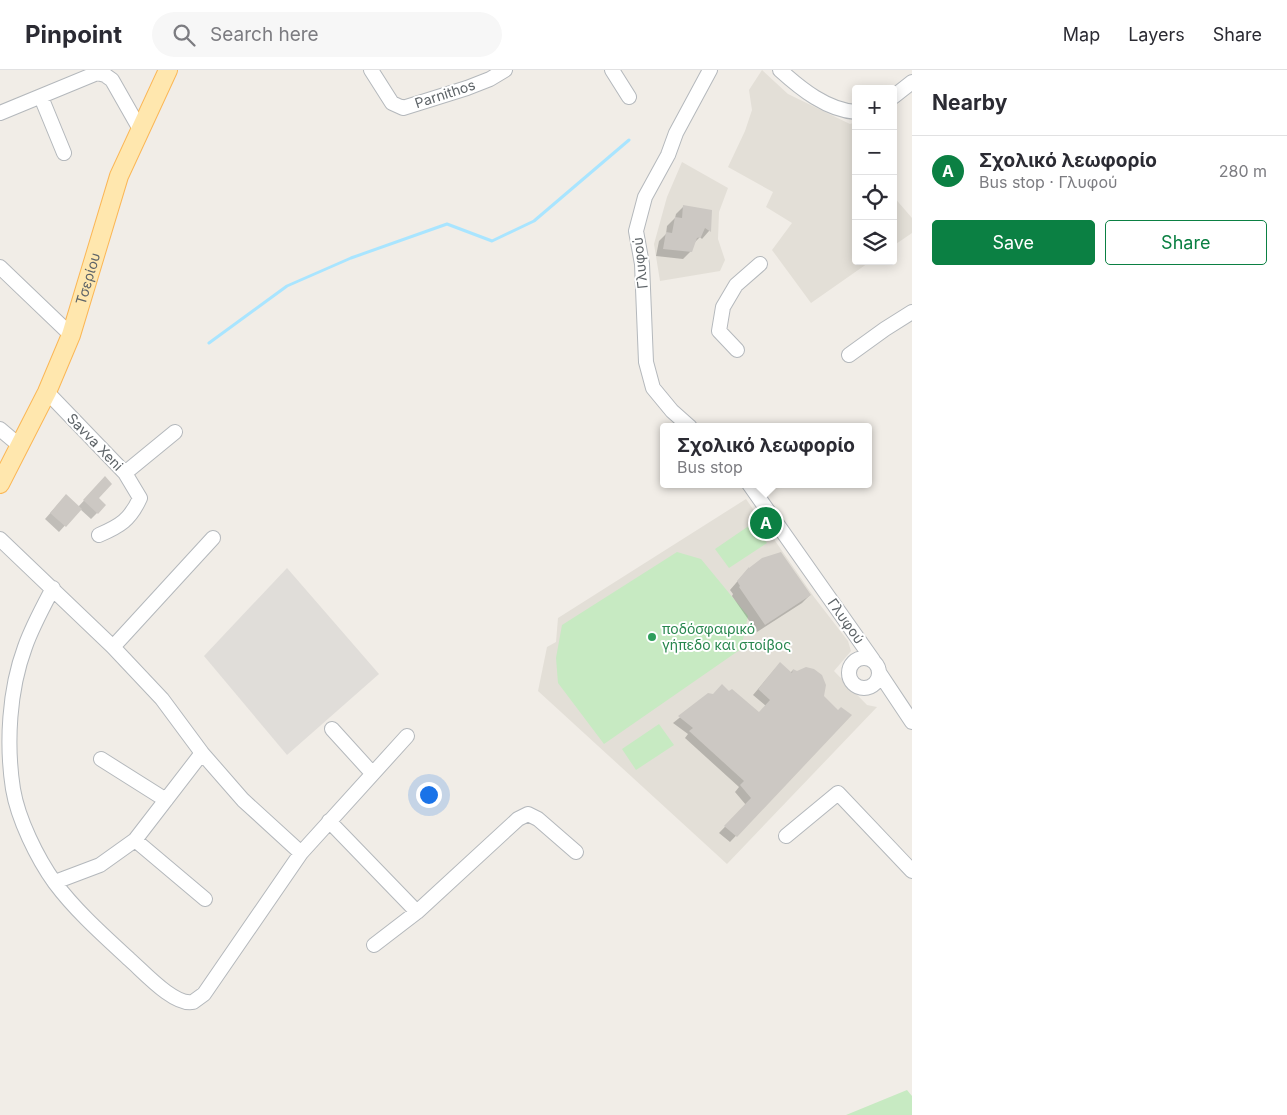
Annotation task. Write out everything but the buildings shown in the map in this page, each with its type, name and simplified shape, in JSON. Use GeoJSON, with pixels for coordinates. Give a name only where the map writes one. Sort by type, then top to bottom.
{"type":"FeatureCollection","features":[{"type":"Feature","properties":{"kind":"main road","name":"Τσερίου"},"geometry":{"type":"LineString","coordinates":[[0,484],[47,392],[71,334],[119,176],[168,70]]}},
{"type":"Feature","properties":{"kind":"street","name":"Parnithos"},"geometry":{"type":"LineString","coordinates":[[371,70],[392,103],[403,108],[467,88],[490,79],[505,70]]}},
{"type":"Feature","properties":{"kind":"street"},"geometry":{"type":"LineString","coordinates":[[612,70],[629,97]]}},
{"type":"Feature","properties":{"kind":"street","name":"Γλυφού"},"geometry":{"type":"LineString","coordinates":[[686,423],[672,411],[653,388],[646,362],[642,264],[636,231],[646,196],[668,155],[676,133],[710,70]]}},
{"type":"Feature","properties":{"kind":"street"},"geometry":{"type":"LineString","coordinates":[[780,70],[821,101],[844,111],[852,112]]}},
{"type":"Feature","properties":{"kind":"street"},"geometry":{"type":"LineString","coordinates":[[0,113],[41,98],[97,73],[105,75],[112,80],[141,131]]}},
{"type":"Feature","properties":{"kind":"street"},"geometry":{"type":"LineString","coordinates":[[897,94],[912,82]]}},
{"type":"Feature","properties":{"kind":"street"},"geometry":{"type":"LineString","coordinates":[[41,98],[64,153]]}},
{"type":"Feature","properties":{"kind":"street"},"geometry":{"type":"LineString","coordinates":[[737,350],[720,331],[722,307],[736,285],[760,264]]}},
{"type":"Feature","properties":{"kind":"street"},"geometry":{"type":"LineString","coordinates":[[0,267],[71,334]]}},
{"type":"Feature","properties":{"kind":"street"},"geometry":{"type":"LineString","coordinates":[[849,355],[912,312]]}},
{"type":"Feature","properties":{"kind":"street","name":"Savva Xeni"},"geometry":{"type":"LineString","coordinates":[[47,392],[125,473],[140,498],[133,512],[123,523],[98,535]]}},
{"type":"Feature","properties":{"kind":"street"},"geometry":{"type":"LineString","coordinates":[[0,429],[20,446]]}},
{"type":"Feature","properties":{"kind":"street"},"geometry":{"type":"LineString","coordinates":[[125,473],[175,432]]}},
{"type":"Feature","properties":{"kind":"street","name":"Γλυφού"},"geometry":{"type":"LineString","coordinates":[[752,488],[873,660]]}},
{"type":"Feature","properties":{"kind":"street"},"geometry":{"type":"LineString","coordinates":[[114,647],[213,538]]}},
{"type":"Feature","properties":{"kind":"street"},"geometry":{"type":"LineString","coordinates":[[0,539],[114,647],[162,699],[202,753],[242,800],[301,853]]}},
{"type":"Feature","properties":{"kind":"street"},"geometry":{"type":"LineString","coordinates":[[53,588],[25,646],[12,693],[10,736],[13,790],[22,819],[38,854],[55,882],[80,913],[101,934],[159,986],[180,1001],[189,1003],[197,1001],[204,994],[301,853],[407,736]]}},
{"type":"Feature","properties":{"kind":"street"},"geometry":{"type":"LineString","coordinates":[[880,674],[877,681],[871,687],[863,688],[856,686],[850,680],[848,672],[851,664],[857,659],[865,657],[873,660],[878,666],[880,674],[912,722]]}},
{"type":"Feature","properties":{"kind":"street"},"geometry":{"type":"LineString","coordinates":[[332,729],[372,774]]}},
{"type":"Feature","properties":{"kind":"street"},"geometry":{"type":"LineString","coordinates":[[55,882],[100,865],[134,840],[202,753]]}},
{"type":"Feature","properties":{"kind":"street"},"geometry":{"type":"LineString","coordinates":[[101,760],[166,800]]}},
{"type":"Feature","properties":{"kind":"street"},"geometry":{"type":"LineString","coordinates":[[786,836],[838,793],[912,870]]}},
{"type":"Feature","properties":{"kind":"street"},"geometry":{"type":"LineString","coordinates":[[374,945],[416,912],[518,819],[528,814],[538,819],[576,852]]}},
{"type":"Feature","properties":{"kind":"street"},"geometry":{"type":"LineString","coordinates":[[329,821],[416,912]]}},
{"type":"Feature","properties":{"kind":"street"},"geometry":{"type":"LineString","coordinates":[[134,840],[205,899]]}},
{"type":"Feature","properties":{"kind":"shaded area"},"geometry":{"type":"Polygon","coordinates":[[[762,70],[788,94],[852,123],[852,265],[865,265],[811,303],[772,250],[792,223],[766,207],[773,192],[728,167],[745,131],[752,110],[749,90],[762,70]]]}},
{"type":"Feature","properties":{"kind":"shaded area"},"geometry":{"type":"Polygon","coordinates":[[[682,162],[728,188],[719,212],[718,239],[725,260],[720,271],[660,281],[654,244],[667,197],[682,162]]]}},
{"type":"Feature","properties":{"kind":"shaded area"},"geometry":{"type":"Polygon","coordinates":[[[897,201],[912,218],[912,233],[897,243],[897,201]]]}},
{"type":"Feature","properties":{"kind":"shaded area"},"geometry":{"type":"Polygon","coordinates":[[[746,499],[814,597],[848,641],[851,651],[834,671],[867,705],[877,707],[727,864],[538,691],[547,647],[556,642],[558,618],[746,499]]]}},
{"type":"Feature","properties":{"kind":"shaded area"},"geometry":{"type":"Polygon","coordinates":[[[287,568],[379,674],[287,755],[204,656],[287,568]]]}},
{"type":"Feature","properties":{"kind":"green space"},"geometry":{"type":"Polygon","coordinates":[[[753,523],[767,543],[729,568],[715,549],[753,523]]]}},
{"type":"Feature","properties":{"kind":"green space","name":"ποδόσφαιρικό γήπεδο και στοίβος"},"geometry":{"type":"Polygon","coordinates":[[[677,552],[701,559],[748,616],[741,649],[604,744],[558,683],[556,658],[562,625],[677,552]]]}},
{"type":"Feature","properties":{"kind":"green space"},"geometry":{"type":"Polygon","coordinates":[[[659,724],[674,745],[636,770],[622,749],[659,724]]]}},
{"type":"Feature","properties":{"kind":"green space"},"geometry":{"type":"Polygon","coordinates":[[[907,1090],[912,1096],[912,1115],[846,1115],[907,1090]]]}},
{"type":"Feature","properties":{"kind":"waterway"},"geometry":{"type":"LineString","coordinates":[[209,343],[287,286],[351,258],[447,224],[492,241],[534,221],[629,140]]}},
{"type":"Feature","properties":{"kind":"place","name":"Σχολικό λεωφορίο"},"geometry":{"type":"Point","coordinates":[766,523]}},
{"type":"Feature","properties":{"kind":"place","name":"ποδόσφαιρικό γήπεδο και στοίβος"},"geometry":{"type":"Point","coordinates":[652,637]}}]}
